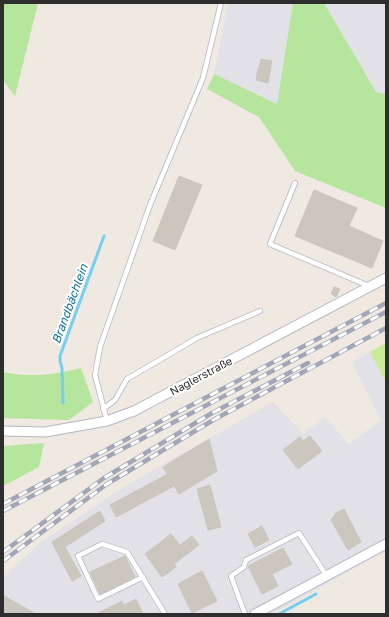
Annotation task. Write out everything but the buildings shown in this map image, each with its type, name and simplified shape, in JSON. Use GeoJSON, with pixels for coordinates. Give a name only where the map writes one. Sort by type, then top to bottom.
{"type":"FeatureCollection","features":[{"type":"Feature","properties":{"kind":"street","name":"Naglerstraße"},"geometry":{"type":"LineString","coordinates":[[3,431],[45,432],[107,421],[134,411],[386,278]]}},
{"type":"Feature","properties":{"kind":"street"},"geometry":{"type":"LineString","coordinates":[[255,614],[386,544]]}},
{"type":"Feature","properties":{"kind":"lane"},"geometry":{"type":"LineString","coordinates":[[107,421],[95,375],[100,347],[150,204],[203,78],[220,3]]}},
{"type":"Feature","properties":{"kind":"lane"},"geometry":{"type":"LineString","coordinates":[[295,182],[270,244],[371,286]]}},
{"type":"Feature","properties":{"kind":"lane"},"geometry":{"type":"LineString","coordinates":[[103,409],[115,400],[127,379],[198,338],[260,311]]}},
{"type":"Feature","properties":{"kind":"lane"},"geometry":{"type":"LineString","coordinates":[[245,614],[231,576],[244,567],[246,560],[299,533],[326,575]]}},
{"type":"Feature","properties":{"kind":"lane"},"geometry":{"type":"LineString","coordinates":[[143,577],[98,599],[78,556],[102,544],[127,552],[143,577],[165,614]]}},
{"type":"Feature","properties":{"kind":"shaded area"},"geometry":{"type":"Polygon","coordinates":[[[228,3],[293,3],[277,105],[214,74],[228,3]]]}},
{"type":"Feature","properties":{"kind":"shaded area"},"geometry":{"type":"Polygon","coordinates":[[[324,3],[386,3],[386,94],[376,92],[324,3]]]}},
{"type":"Feature","properties":{"kind":"shaded area"},"geometry":{"type":"Polygon","coordinates":[[[370,352],[386,383],[386,551],[272,614],[3,614],[3,577],[41,542],[122,488],[273,402],[303,434],[325,417],[349,444],[381,420],[352,362],[370,352]]]}},
{"type":"Feature","properties":{"kind":"green space"},"geometry":{"type":"Polygon","coordinates":[[[3,3],[38,3],[15,96],[3,80],[3,3]]]}},
{"type":"Feature","properties":{"kind":"green space"},"geometry":{"type":"Polygon","coordinates":[[[293,3],[324,3],[376,92],[386,94],[386,208],[295,171],[259,117],[207,89],[214,74],[277,104],[293,3]]]}},
{"type":"Feature","properties":{"kind":"green space"},"geometry":{"type":"Polygon","coordinates":[[[386,343],[386,383],[370,352],[386,343]]]}},
{"type":"Feature","properties":{"kind":"green space"},"geometry":{"type":"Polygon","coordinates":[[[81,368],[93,402],[69,420],[3,418],[3,372],[23,375],[42,375],[81,368]]]}},
{"type":"Feature","properties":{"kind":"green space"},"geometry":{"type":"Polygon","coordinates":[[[44,443],[39,467],[3,486],[3,446],[44,443]]]}},
{"type":"Feature","properties":{"kind":"waterway","name":"Brandbächlein"},"geometry":{"type":"LineString","coordinates":[[63,403],[62,368],[60,356],[104,236]]}},
{"type":"Feature","properties":{"kind":"waterway"},"geometry":{"type":"LineString","coordinates":[[279,614],[316,594]]}},
{"type":"Feature","properties":{"kind":"railway"},"geometry":{"type":"LineString","coordinates":[[3,504],[386,303]]}},
{"type":"Feature","properties":{"kind":"railway"},"geometry":{"type":"LineString","coordinates":[[3,511],[386,312]]}},
{"type":"Feature","properties":{"kind":"railway"},"geometry":{"type":"LineString","coordinates":[[3,561],[107,484],[215,419],[386,328]]}},
{"type":"Feature","properties":{"kind":"railway"},"geometry":{"type":"LineString","coordinates":[[3,552],[104,478],[212,413],[308,363]]}}]}
